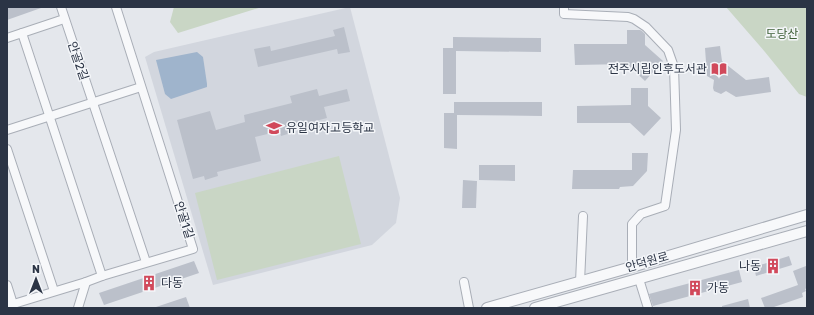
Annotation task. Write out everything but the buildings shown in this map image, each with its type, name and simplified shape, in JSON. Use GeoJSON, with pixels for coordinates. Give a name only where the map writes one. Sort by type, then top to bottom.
{"type":"FeatureCollection","features":[{"type":"Feature","properties":{"kind":"street","name":"안골2길"},"geometry":{"type":"LineString","coordinates":[[61,7],[146,262]]}},
{"type":"Feature","properties":{"kind":"street"},"geometry":{"type":"LineString","coordinates":[[7,130],[141,87],[116,7]]}},
{"type":"Feature","properties":{"kind":"street"},"geometry":{"type":"LineString","coordinates":[[564,7],[564,14],[628,17],[634,19],[646,27],[668,50],[674,67],[676,130],[666,206],[641,214],[632,224],[632,267]]}},
{"type":"Feature","properties":{"kind":"street"},"geometry":{"type":"LineString","coordinates":[[7,38],[64,18]]}},
{"type":"Feature","properties":{"kind":"street"},"geometry":{"type":"LineString","coordinates":[[22,33],[102,276]]}},
{"type":"Feature","properties":{"kind":"street","name":"안골1길"},"geometry":{"type":"LineString","coordinates":[[7,285],[10,305],[193,248],[141,87]]}},
{"type":"Feature","properties":{"kind":"street"},"geometry":{"type":"LineString","coordinates":[[7,149],[54,291]]}},
{"type":"Feature","properties":{"kind":"street","name":"안덕원로"},"geometry":{"type":"LineString","coordinates":[[487,308],[807,215]]}},
{"type":"Feature","properties":{"kind":"street"},"geometry":{"type":"LineString","coordinates":[[580,282],[583,216]]}},
{"type":"Feature","properties":{"kind":"street","name":"안덕원로"},"geometry":{"type":"LineString","coordinates":[[535,308],[807,231]]}},
{"type":"Feature","properties":{"kind":"street"},"geometry":{"type":"LineString","coordinates":[[639,279],[648,308]]}},
{"type":"Feature","properties":{"kind":"street"},"geometry":{"type":"LineString","coordinates":[[78,308],[86,282]]}},
{"type":"Feature","properties":{"kind":"street"},"geometry":{"type":"LineString","coordinates":[[464,282],[469,308]]}},
{"type":"Feature","properties":{"kind":"shaded area","name":"유일여자고등학교"},"geometry":{"type":"Polygon","coordinates":[[[350,7],[400,198],[396,223],[372,245],[213,285],[145,57],[154,52],[350,7]]]}},
{"type":"Feature","properties":{"kind":"green space"},"geometry":{"type":"Polygon","coordinates":[[[174,7],[262,7],[178,33],[170,22],[174,7]]]}},
{"type":"Feature","properties":{"kind":"green space","name":"도당산"},"geometry":{"type":"Polygon","coordinates":[[[726,7],[807,7],[807,97],[799,94],[726,7]]]}},
{"type":"Feature","properties":{"kind":"green space"},"geometry":{"type":"Polygon","coordinates":[[[339,156],[361,244],[217,280],[195,193],[339,156]]]}},
{"type":"Feature","properties":{"kind":"water"},"geometry":{"type":"Polygon","coordinates":[[[197,52],[203,57],[207,87],[171,99],[165,94],[156,60],[197,52]]]}},
{"type":"Feature","properties":{"kind":"place","name":"전주시립인후도서관"},"geometry":{"type":"Point","coordinates":[719,69]}},
{"type":"Feature","properties":{"kind":"place","name":"유일여자고등학교"},"geometry":{"type":"Point","coordinates":[274,128]}},
{"type":"Feature","properties":{"kind":"place","name":"나동"},"geometry":{"type":"Point","coordinates":[773,266]}},
{"type":"Feature","properties":{"kind":"place","name":"다동"},"geometry":{"type":"Point","coordinates":[149,283]}},
{"type":"Feature","properties":{"kind":"place","name":"가동"},"geometry":{"type":"Point","coordinates":[695,288]}}]}
